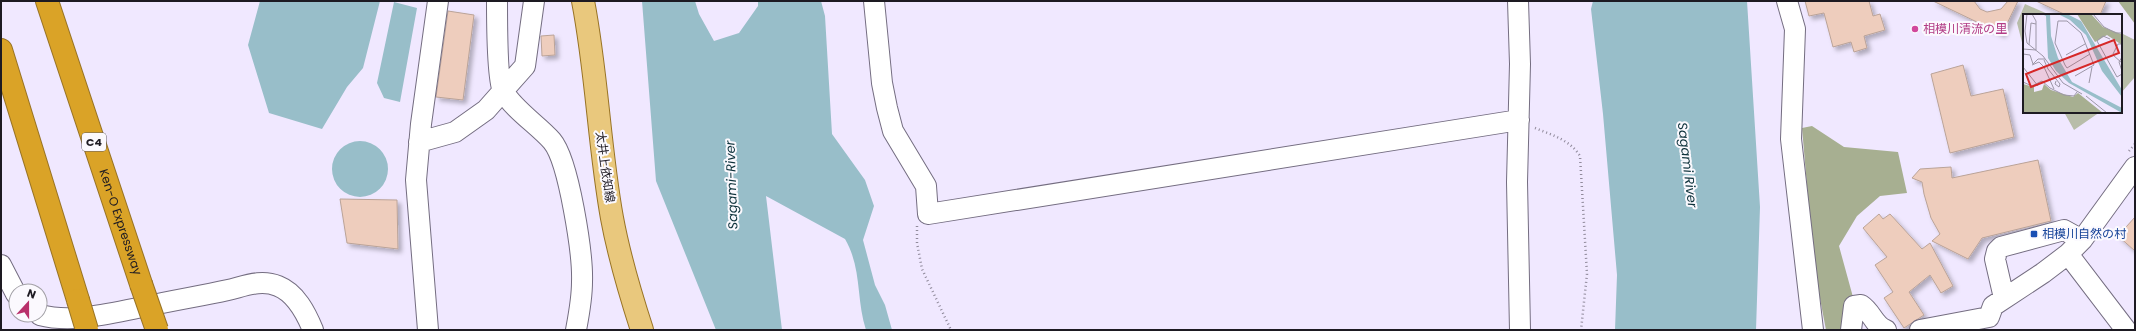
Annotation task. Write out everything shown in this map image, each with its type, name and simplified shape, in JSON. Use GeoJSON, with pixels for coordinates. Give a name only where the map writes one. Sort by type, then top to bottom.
{"type":"FeatureCollection","features":[{"type":"Feature","properties":{"kind":"highway","name":"Ken-O Expressway"},"geometry":{"type":"LineString","coordinates":[[47,1],[157,330]]}},
{"type":"Feature","properties":{"kind":"highway"},"geometry":{"type":"LineString","coordinates":[[1,50],[87,330]]}},
{"type":"Feature","properties":{"kind":"main road","name":"太井上依知線"},"geometry":{"type":"LineString","coordinates":[[583,1],[589,32],[603,160],[612,219],[626,281],[642,330]]}},
{"type":"Feature","properties":{"kind":"street"},"geometry":{"type":"LineString","coordinates":[[428,330],[416,180],[419,142],[438,1]]}},
{"type":"Feature","properties":{"kind":"street"},"geometry":{"type":"LineString","coordinates":[[419,142],[455,132],[486,110],[525,66],[534,1]]}},
{"type":"Feature","properties":{"kind":"street"},"geometry":{"type":"LineString","coordinates":[[874,1],[882,84],[887,108],[893,131],[926,186],[928,214],[1518,120]]}},
{"type":"Feature","properties":{"kind":"street"},"geometry":{"type":"LineString","coordinates":[[1518,1],[1520,57],[1518,120],[1520,330]]}},
{"type":"Feature","properties":{"kind":"street"},"geometry":{"type":"LineString","coordinates":[[1787,1],[1795,29],[1791,139],[1814,330]]}},
{"type":"Feature","properties":{"kind":"street"},"geometry":{"type":"LineString","coordinates":[[494,4],[503,91],[530,121],[553,142],[564,164],[577,230],[583,280],[581,309],[576,330]]}},
{"type":"Feature","properties":{"kind":"street"},"geometry":{"type":"LineString","coordinates":[[1920,330],[1993,324],[1993,306],[2025,286],[2068,254],[2082,240],[2135,167]]}},
{"type":"Feature","properties":{"kind":"street"},"geometry":{"type":"LineString","coordinates":[[2004,298],[1995,259],[1995,254],[2002,247],[2064,230],[2082,240]]}},
{"type":"Feature","properties":{"kind":"street"},"geometry":{"type":"LineString","coordinates":[[2068,254],[2126,330]]}},
{"type":"Feature","properties":{"kind":"street"},"geometry":{"type":"LineString","coordinates":[[1,265],[10,283]]}},
{"type":"Feature","properties":{"kind":"street"},"geometry":{"type":"LineString","coordinates":[[48,316],[67,319],[110,313],[230,290],[258,282],[279,286],[293,296],[306,314],[313,330]]}},
{"type":"Feature","properties":{"kind":"street"},"geometry":{"type":"LineString","coordinates":[[1851,330],[1854,306],[1861,305],[1867,308],[1875,323],[1886,330]]}},
{"type":"Feature","properties":{"kind":"path"},"geometry":{"type":"LineString","coordinates":[[1518,120],[1565,140],[1574,147],[1580,156],[1587,274],[1581,330]]}},
{"type":"Feature","properties":{"kind":"path"},"geometry":{"type":"LineString","coordinates":[[917,220],[917,243],[922,269],[951,330]]}},
{"type":"Feature","properties":{"kind":"shaded area"},"geometry":{"type":"Polygon","coordinates":[[[2118,1],[2135,1],[2135,24],[2118,1]]]}},
{"type":"Feature","properties":{"kind":"shaded area"},"geometry":{"type":"Polygon","coordinates":[[[2025,4],[2048,14],[2023,14],[2023,46],[2017,23],[2025,4]]]}},
{"type":"Feature","properties":{"kind":"shaded area"},"geometry":{"type":"Polygon","coordinates":[[[2122,34],[2135,40],[2135,77],[2122,92],[2122,34]]]}},
{"type":"Feature","properties":{"kind":"shaded area"},"geometry":{"type":"Polygon","coordinates":[[[2065,113],[2099,113],[2074,130],[2065,113]]]}},
{"type":"Feature","properties":{"kind":"shaded area"},"geometry":{"type":"Polygon","coordinates":[[[1812,126],[1844,147],[1898,152],[1907,193],[1880,196],[1857,216],[1839,246],[1862,330],[1826,330],[1814,267],[1802,128],[1812,126]]]}},
{"type":"Feature","properties":{"kind":"water"},"geometry":{"type":"Polygon","coordinates":[[[260,1],[380,1],[363,68],[347,87],[322,129],[269,113],[248,45],[260,1]]]}},
{"type":"Feature","properties":{"kind":"water","name":"Sagami-River"},"geometry":{"type":"Polygon","coordinates":[[[642,1],[695,1],[699,14],[714,41],[739,33],[758,6],[758,1],[821,1],[825,16],[832,134],[865,180],[874,206],[863,240],[875,285],[885,305],[892,330],[866,330],[854,261],[845,239],[766,196],[782,330],[716,330],[656,181],[642,1]]]}},
{"type":"Feature","properties":{"kind":"water","name":"Sagami River"},"geometry":{"type":"Polygon","coordinates":[[[1593,1],[1747,1],[1760,207],[1756,330],[1615,330],[1617,275],[1603,114],[1591,9],[1593,1]]]}},
{"type":"Feature","properties":{"kind":"water"},"geometry":{"type":"Polygon","coordinates":[[[394,2],[417,8],[400,102],[384,98],[377,83],[394,2]]]}},
{"type":"Feature","properties":{"kind":"water"},"geometry":{"type":"Polygon","coordinates":[[[355,141],[365,141],[380,149],[386,158],[388,169],[386,180],[380,189],[365,197],[355,197],[344,192],[337,185],[332,174],[332,164],[337,153],[344,146],[355,141]]]}},
{"type":"Feature","properties":{"kind":"building"},"geometry":{"type":"Polygon","coordinates":[[[1805,1],[1869,1],[1873,16],[1880,14],[1885,30],[1864,36],[1867,48],[1854,52],[1851,42],[1833,47],[1824,13],[1809,16],[1805,1]]]}},
{"type":"Feature","properties":{"kind":"building"},"geometry":{"type":"Polygon","coordinates":[[[1933,1],[1974,1],[1980,9],[1987,12],[2001,9],[2008,1],[2018,1],[2002,34],[1933,1]]]}},
{"type":"Feature","properties":{"kind":"building"},"geometry":{"type":"Polygon","coordinates":[[[2036,1],[2106,1],[2100,14],[2064,14],[2036,1]]]}},
{"type":"Feature","properties":{"kind":"building"},"geometry":{"type":"Polygon","coordinates":[[[448,11],[474,15],[463,100],[436,97],[448,11]]]}},
{"type":"Feature","properties":{"kind":"building"},"geometry":{"type":"Polygon","coordinates":[[[554,35],[555,55],[542,56],[541,36],[554,35]]]}},
{"type":"Feature","properties":{"kind":"building"},"geometry":{"type":"Polygon","coordinates":[[[1963,65],[1971,96],[2003,89],[2014,137],[1950,153],[1931,74],[1963,65]]]}},
{"type":"Feature","properties":{"kind":"building"},"geometry":{"type":"Polygon","coordinates":[[[2038,160],[2051,221],[1982,238],[1968,259],[1932,241],[1940,234],[1931,218],[1922,182],[1912,178],[1920,169],[1951,167],[1952,178],[2038,160]]]}},
{"type":"Feature","properties":{"kind":"building"},"geometry":{"type":"Polygon","coordinates":[[[340,199],[397,200],[398,249],[347,243],[340,199]]]}},
{"type":"Feature","properties":{"kind":"building"},"geometry":{"type":"Polygon","coordinates":[[[1879,214],[1883,219],[1890,214],[1922,249],[1930,243],[1953,286],[1941,293],[1930,275],[1909,292],[1924,315],[1904,328],[1884,298],[1893,292],[1875,265],[1887,257],[1863,228],[1879,214]]]}},
{"type":"Feature","properties":{"kind":"building"},"geometry":{"type":"Polygon","coordinates":[[[2135,217],[2135,251],[2118,236],[2135,217]]]}},
{"type":"Feature","properties":{"kind":"place","name":"相模川清流の里"},"geometry":{"type":"Point","coordinates":[1915,29]}},
{"type":"Feature","properties":{"kind":"place","name":"相模川自然の村"},"geometry":{"type":"Point","coordinates":[2034,234]}}]}
